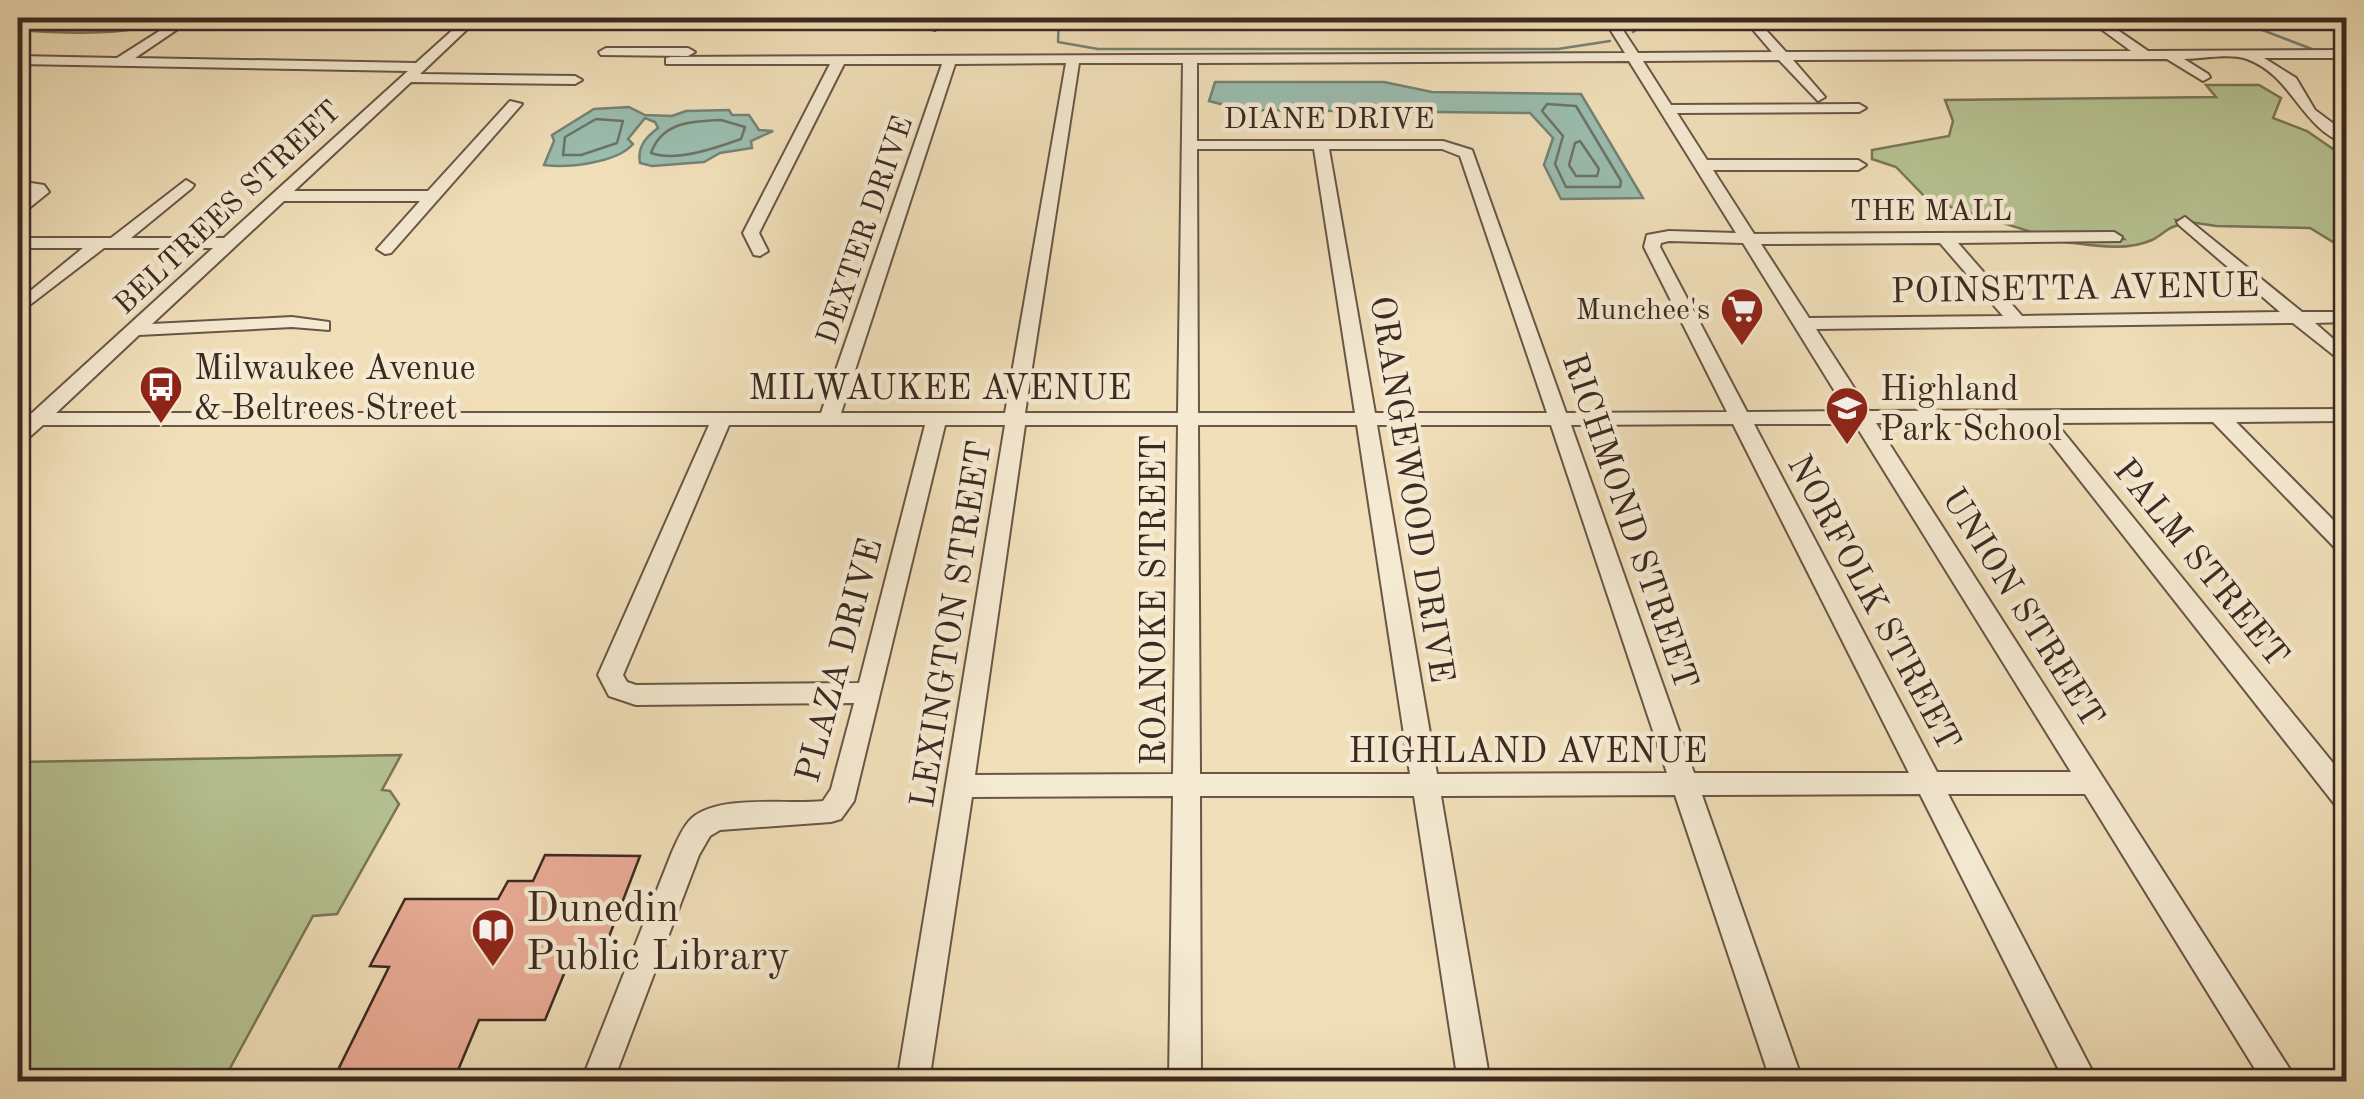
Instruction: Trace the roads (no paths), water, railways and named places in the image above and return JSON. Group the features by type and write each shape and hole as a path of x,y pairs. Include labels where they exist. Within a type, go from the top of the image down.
{"street":[{"path":"121,61 188,18"},
{"name":"BELTREES STREET","path":"18,436 27,419 133,330 472,18"},
{"path":"614,18 616,23 627,24 859,25"},
{"name":"UNION STREET","path":"1609,18 2282,1082"},
{"path":"1749,18 1818,97"},
{"path":"2092,18 2145,55"},
{"path":"2329,18 2346,28"},
{"path":"606,52 866,53 874,60"},
{"path":"2249,54 2291,81 2309,114 2346,140"},
{"path":"671,61 2341,54"},
{"path":"2170,55 2203,77"},
{"name":"DEXTER DRIVE","path":"829,419 950,59"},
{"name":"LEXINGTON STREET","path":"913,1082 1073,59"},
{"name":"ROANOKE STREET","path":"1184,1082 1190,59"},
{"path":"18,60 574,80"},
{"path":"760,251 752,233 838,62"},
{"path":"386,249 515,104"},
{"path":"1666,109 1859,108"},
{"name":"ORANGEWOOD DRIVE","path":"1321,145 1474,1082"},
{"name":"DIANE DRIVE","path":"1189,146 1443,145 1467,153"},
{"name":"RICHMOND STREET","path":"1467,153 1787,1082"},
{"path":"1702,165 1858,165"},
{"path":"18,309 186,185"},
{"path":"18,186 38,188 41,192 18,212"},
{"path":"279,196 433,196"},
{"path":"2185,222 2346,359"},
{"name":"NORFOLK STREET","path":"1748,238 1669,236 1653,239 1652,247 2082,1082"},
{"name":"THE MALL","path":"1748,238 2114,236"},
{"path":"1945,238 2018,322"},
{"path":"18,243 228,243"},
{"name":"POINSETTA AVENUE","path":"1804,324 2346,317"},
{"path":"133,330 292,322 323,326"},
{"name":"MILWAUKEE AVENUE","path":"27,419 1559,420 2346,415"},
{"path":"2220,416 2346,546"},
{"name":"PALM STREET","path":"2041,417 2346,798"},
{"path":"722,419 610,675 618,689 636,695 869,693"},
{"name":"PLAZA DRIVE","path":"597,1082 686,852 702,826 719,817 811,816 832,811 844,793 936,420"},
{"name":"HIGHLAND AVENUE","path":"962,786 2094,783"}],"water":[{"path":"1215,82 1384,82 1432,92 1581,94 1643,198 1561,199 1544,165 1553,138 1530,113 1244,110 1209,101"},
{"path":"629,107 645,115 672,116 686,111 729,110 732,115 749,115 759,130 773,131 751,141 752,148 720,153 704,162 652,166 640,163 643,143 658,128 645,118 628,139 633,144 616,156 578,165 544,165 554,141 552,135 594,109"}],"waterway":[{"path":"1059,18 1058,42 1098,49 1558,49 1610,41"},
{"path":"1633,32 1654,18"},
{"path":"2257,28 2346,62"}],"place":[{"name":"Munchee's","path":"1742,347"},
{"name":"Milwaukee Avenue & Beltrees Street","path":"161,425"},
{"name":"Highland Park School","path":"1847,446"},
{"name":"Dunedin Public Library","path":"493,968"}]}
